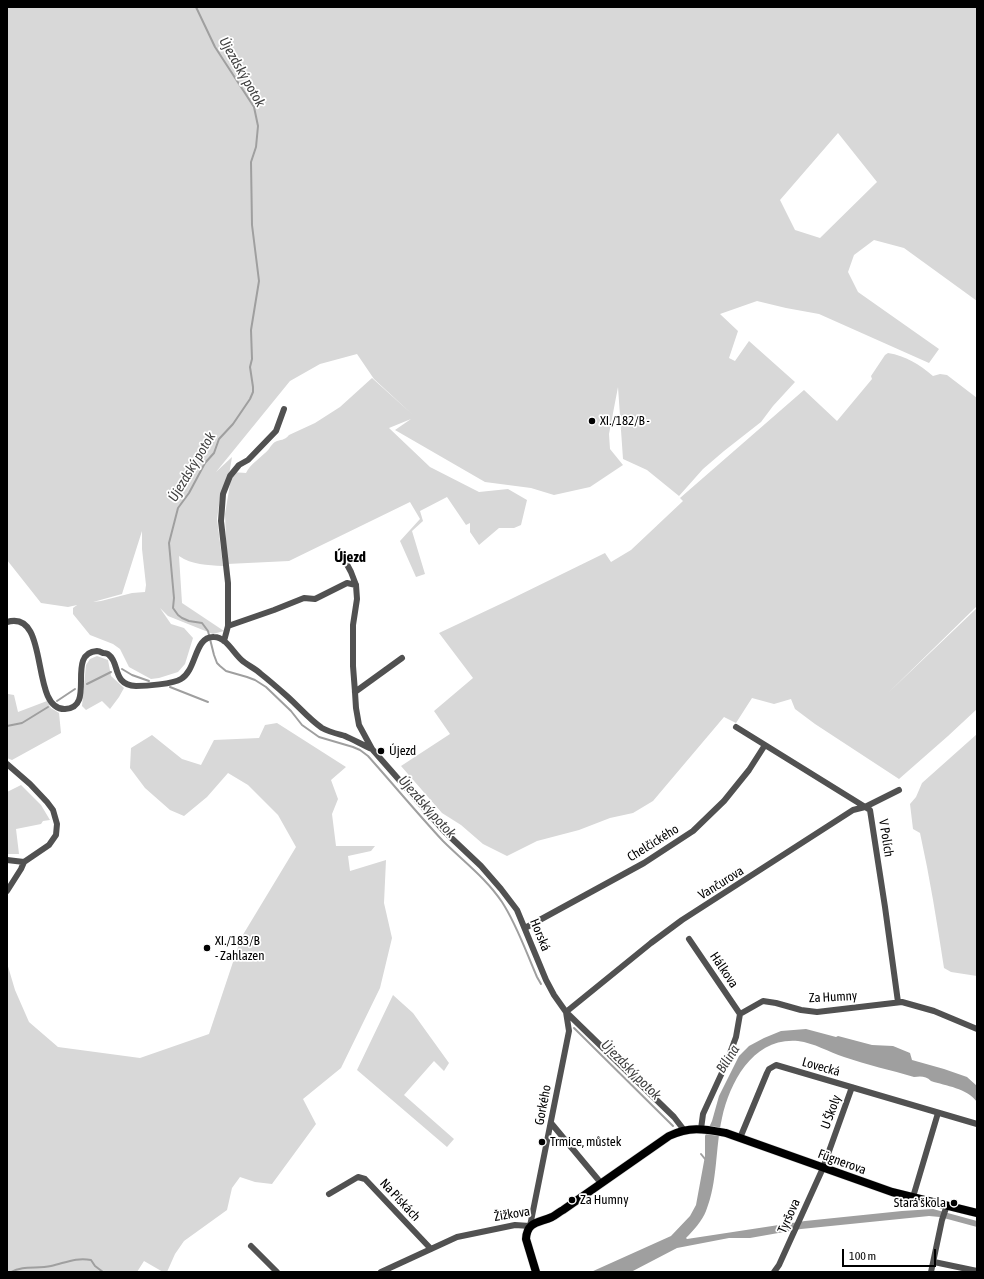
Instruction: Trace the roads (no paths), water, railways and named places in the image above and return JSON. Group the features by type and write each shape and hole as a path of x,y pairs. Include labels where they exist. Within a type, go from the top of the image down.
{"main road":[{"name":"Žižkova","path":"530,1226 552,1216 669,1136 684,1130 703,1129"},
{"name":"Fügnerova","path":"703,1129 726,1133 892,1192 946,1208 977,1213"},
{"path":"530,1226 526,1234 526,1239 535,1268"}],"street":[{"path":"224,641 228,626 228,583 221,521 223,494 230,476 276,431 284,409"},
{"path":"342,556 356,585 357,599 353,625 353,666 356,708 359,725 372,749"},
{"path":"228,626 304,598 315,599 347,583 356,585"},
{"path":"7,622 14,620 22,622 31,632 46,690 50,700 60,709 67,709 74,706 79,700 81,690 81,667 84,659 90,653 98,651 109,655 114,662 118,675 130,686 148,686 181,680 189,672 199,646 206,638 214,636 224,641 242,660 260,673 323,728 372,749"},
{"path":"355,692 402,658"},
{"name":"V Polích","path":"736,727 870,810 898,1002"},
{"name":"Chelčického","path":"525,928 644,863 693,831 724,801 749,770 765,745"},
{"name":"Horská","path":"372,749 444,831 481,866 517,910 546,980 566,1012 674,1117 684,1130"},
{"path":"7,764 30,784 47,802 53,810 57,824 56,835 50,845 24,862 21,870 7,891"},
{"name":"Vančurova","path":"566,1012 651,943 682,920 853,810 899,790"},
{"path":"7,860 24,862"},
{"name":"Hálkova","path":"689,939 740,1014"},
{"name":"Za Humny","path":"740,1014 763,1001 816,1012 902,1002 934,1011 977,1029"},
{"name":"Gorkého","path":"530,1226 569,1031 566,1012"},
{"path":"703,1129 703,1114 726,1064 736,1036 740,1014"},
{"name":"Lovecká","path":"740,1138 767,1074 772,1067 776,1065 977,1124"},
{"name":"U Školy","path":"823,1168 852,1087"},
{"path":"913,1197 938,1113"},
{"path":"551,1123 601,1183"},
{"name":"Tyršova","path":"774,1272 779,1265 823,1168"},
{"name":"Na Pískách","path":"329,1194 358,1177 365,1178 430,1249"},
{"path":"931,1272 946,1208"},
{"name":"Žižkova","path":"381,1272 456,1237 515,1225 530,1226"},
{"path":"251,1246 277,1272"},
{"path":"934,1262 977,1271"}],"waterway":[{"name":"Újezdský potok","path":"196,7 215,47 254,107 258,126 256,147 251,162 252,225 259,281 251,330 252,359 250,367 253,392 233,424 219,439 214,453 205,463 189,493 178,508 169,543 174,598 173,608 182,618 189,621 202,623 208,631 217,663 226,671 255,680 266,687 291,711 302,725 319,737 353,747 368,756 443,841 482,877 496,893 512,920 541,984"},
{"path":"122,669 132,675 149,681"},
{"path":"87,684 111,672"},
{"path":"170,687 208,702"},
{"path":"57,701 75,689"},
{"path":"7,726 22,723 48,707"},
{"name":"Újezdský potok","path":"574,1028 673,1126"},
{"name":"Újezdský potok","path":"701,1154 705,1159"},
{"path":"11,1272 25,1268 46,1267 80,1259 91,1260 95,1266 103,1272"}],"place":[{"name":"XI./182/B -","path":"592,421"},
{"name":"Újezd","path":"381,751"},
{"name":"XI./183/B - Zahlazen","path":"207,948"},
{"name":"Trmice, můstek","path":"542,1142"},
{"name":"Za Humny","path":"572,1200"},
{"name":"Stará škola","path":"954,1203"}],"district":[{"name":"Újezd","path":"350,557"}],"water label":[{"name":"Bílina","path":"728,1059"}]}
